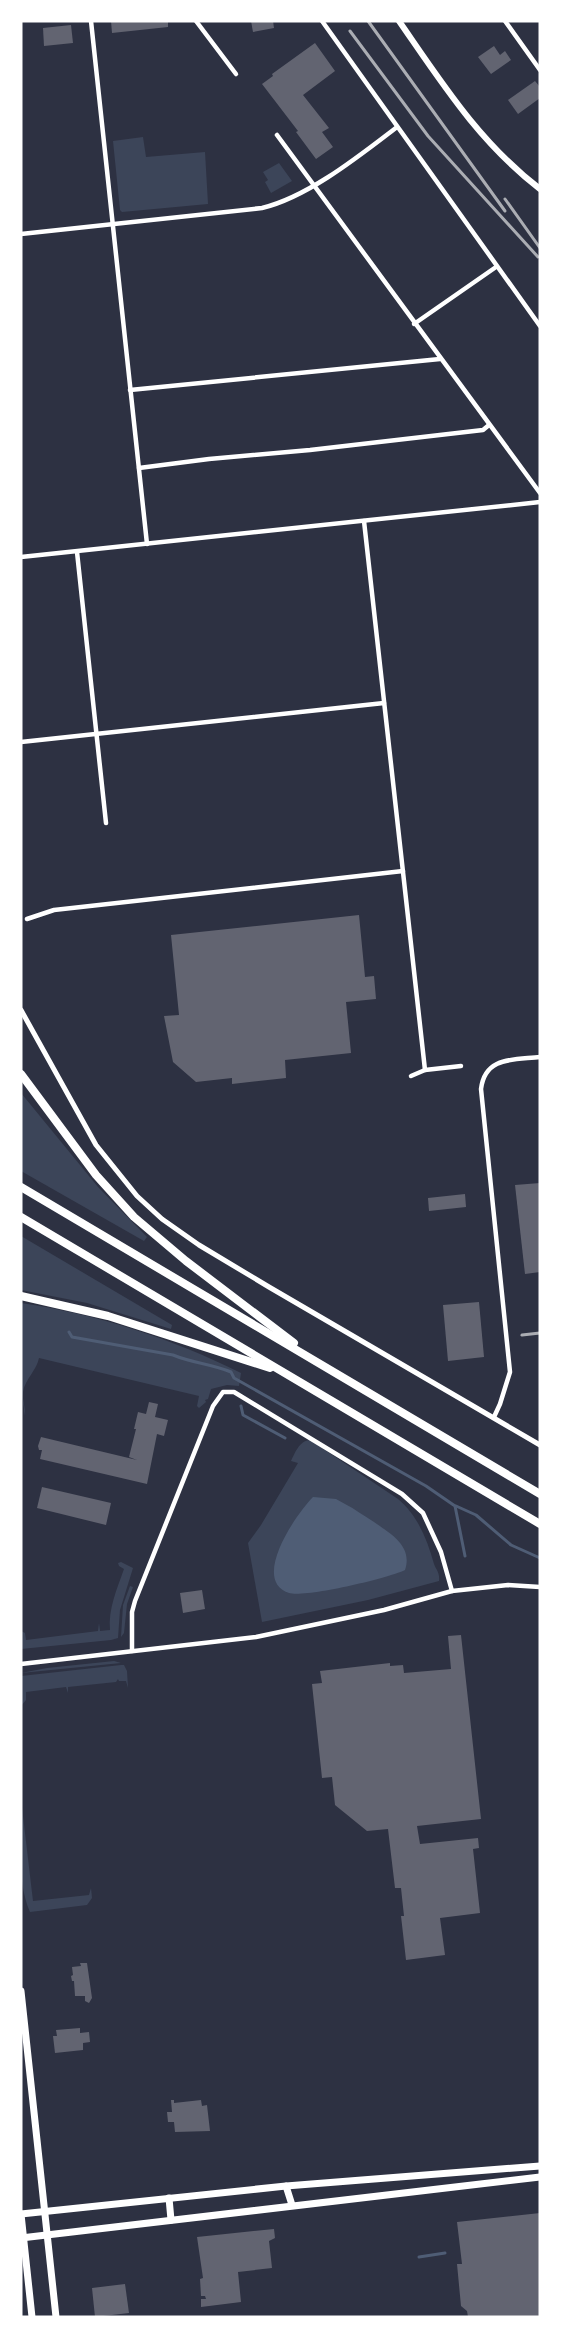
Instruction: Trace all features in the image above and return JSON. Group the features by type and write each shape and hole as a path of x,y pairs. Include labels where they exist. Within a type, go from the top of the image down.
{"highway":[{"path":"21,1074 96,1175 134,1217 186,1261 324,1366"},
{"path":"21,1187 540,1494"},
{"path":"21,1217 540,1524"},
{"path":"21,1296 108,1316 199,1347 281,1371"}],"main road":[{"path":"399,21 473,126 508,162 540,189"},
{"path":"21,1991 56,2317"},
{"path":"32,2317 21,2214 286,2186 540,2166"},
{"path":"414,2176 415,2191"},
{"path":"22,2238 540,2177"},
{"path":"286,2186 292,2205"},
{"path":"169,2198 171,2220"}],"street":[{"path":"91,21 147,544"},
{"path":"196,21 236,74"},
{"path":"322,21 540,326"},
{"path":"505,21 540,70"},
{"path":"21,234 262,208 279,204 315,185 397,127"},
{"path":"277,135 540,494"},
{"path":"414,324 496,267"},
{"path":"130,390 440,359"},
{"path":"139,468 483,430 489,425"},
{"path":"21,557 540,502"},
{"path":"364,521 425,1070"},
{"path":"77,552 106,824"},
{"path":"21,742 384,703"},
{"path":"27,919 54,910 403,870"},
{"path":"21,1010 96,1145 137,1196 162,1219 269,1287 540,1445"},
{"path":"494,1417 510,1372 481,1089 482,1078 487,1070 496,1063 540,1057"},
{"path":"411,1076 425,1070 461,1066"},
{"path":"132,1651 132,1612 135,1600 213,1406 223,1392 234,1392 402,1494 423,1513 441,1552 452,1591"},
{"path":"21,1664 265,1635 384,1610 452,1591 508,1585 540,1587"}],"shaded area":[{"path":"143,137 146,157 205,152 208,204 122,212 120,210 113,141"},
{"path":"279,163 292,181 271,193 265,182 268,180 263,172"},
{"path":"21,1093 98,1187 147,1237 144,1241 21,1171"},
{"path":"21,1236 172,1325 171,1329 87,1303 21,1290"},
{"path":"21,1303 106,1321 189,1349 241,1373 239,1386 227,1385 211,1389 208,1399 199,1408 197,1406 199,1396 39,1358 23,1392 25,1416 21,1388"},
{"path":"310,1440 405,1506 425,1537 439,1581 368,1600 262,1622 248,1543 298,1463 291,1461 296,1451 300,1445"},
{"path":"313,1497 336,1499 393,1536 399,1541 406,1554 405,1570 365,1582 312,1593 289,1593 278,1586 274,1575 275,1561 280,1546 297,1517"},
{"path":"121,1562 133,1568 120,1610 118,1638 21,1649 21,1631 25,1633 26,1640 98,1631 99,1623 100,1631 110,1630 112,1607 124,1569 119,1566 118,1563"},
{"path":"130,1586 133,1587 127,1604 124,1633 121,1637 123,1605"},
{"path":"114,1661 121,1663 21,1673 47,1668"},
{"path":"124,1665 127,1671 128,1688 126,1681 118,1679 116,1682 68,1687 68,1693 66,1687 26,1692 26,1700 21,1706 21,1676"},
{"path":"21,1799 33,1901 89,1895 91,1888 92,1898 87,1905 30,1912 21,1871"}],"building":[{"path":"111,21 168,21 168,27 112,33"},
{"path":"251,21 273,21 274,28 253,32"},
{"path":"71,25 73,43 44,46 43,28"},
{"path":"315,43 335,71 303,95 329,128 322,132 333,147 316,159 262,84"},
{"path":"494,46 500,55 505,51 511,60 491,74 478,57"},
{"path":"535,81 540,87 540,98 518,114 508,100"},
{"path":"359,915 365,977 374,976 376,999 346,1002 351,1053 285,1060 286,1078 232,1084 232,1078 196,1082 173,1062 164,1016 179,1015 171,935"},
{"path":"540,1183 540,1272 525,1274 515,1185"},
{"path":"465,1194 466,1207 429,1211 428,1198"},
{"path":"479,1302 484,1357 448,1361 443,1305"},
{"path":"149,1402 158,1404 155,1417 168,1420 164,1436 157,1434 147,1484 40,1459 42,1450 39,1450 38,1446 41,1437 137,1460 129,1457 136,1429 134,1429 138,1412 146,1414"},
{"path":"42,1487 111,1503 106,1525 37,1508"},
{"path":"202,1590 205,1609 183,1613 180,1593"},
{"path":"461,1635 481,1819 417,1826 420,1844 478,1838 479,1848 473,1849 480,1913 440,1918 445,1955 406,1960 401,1916 404,1916 401,1888 395,1888 388,1829 367,1831 335,1805 332,1777 322,1778 312,1684 322,1683 320,1671 390,1663 390,1666 403,1665 404,1673 451,1669 448,1636"},
{"path":"80,1963 87,1963 92,1998 89,2003 85,2001 85,1996 75,1996 74,1981 71,1976 73,1975 72,1967 81,1966"},
{"path":"80,2028 80,2033 89,2032 90,2042 83,2043 83,2050 55,2053 53,2036 57,2036 56,2030"},
{"path":"171,2100 174,2100 174,2103 201,2100 202,2106 207,2105 210,2131 175,2132 174,2122 168,2122 167,2112 172,2112"},
{"path":"540,2213 540,2317 468,2317 467,2311 461,2306 457,2264 462,2264 457,2222"},
{"path":"274,2229 275,2238 269,2241 272,2268 238,2272 241,2302 201,2307 201,2299 206,2299 205,2296 201,2296 200,2279 203,2278 197,2237"},
{"path":"125,2284 129,2313 95,2317 92,2288"}],"waterway":[{"path":"69,1332 72,1337 173,1355 231,1372 234,1378 426,1486 455,1506 465,1556"},
{"path":"241,1406 243,1415 285,1438"},
{"path":"456,1506 476,1515 511,1545 540,1558"},
{"path":"419,2257 445,2253"}],"railway":[{"path":"368,21 505,211"},
{"path":"350,31 428,136 538,257"},
{"path":"505,199 540,248"},
{"path":"522,1335 540,1333"}]}
